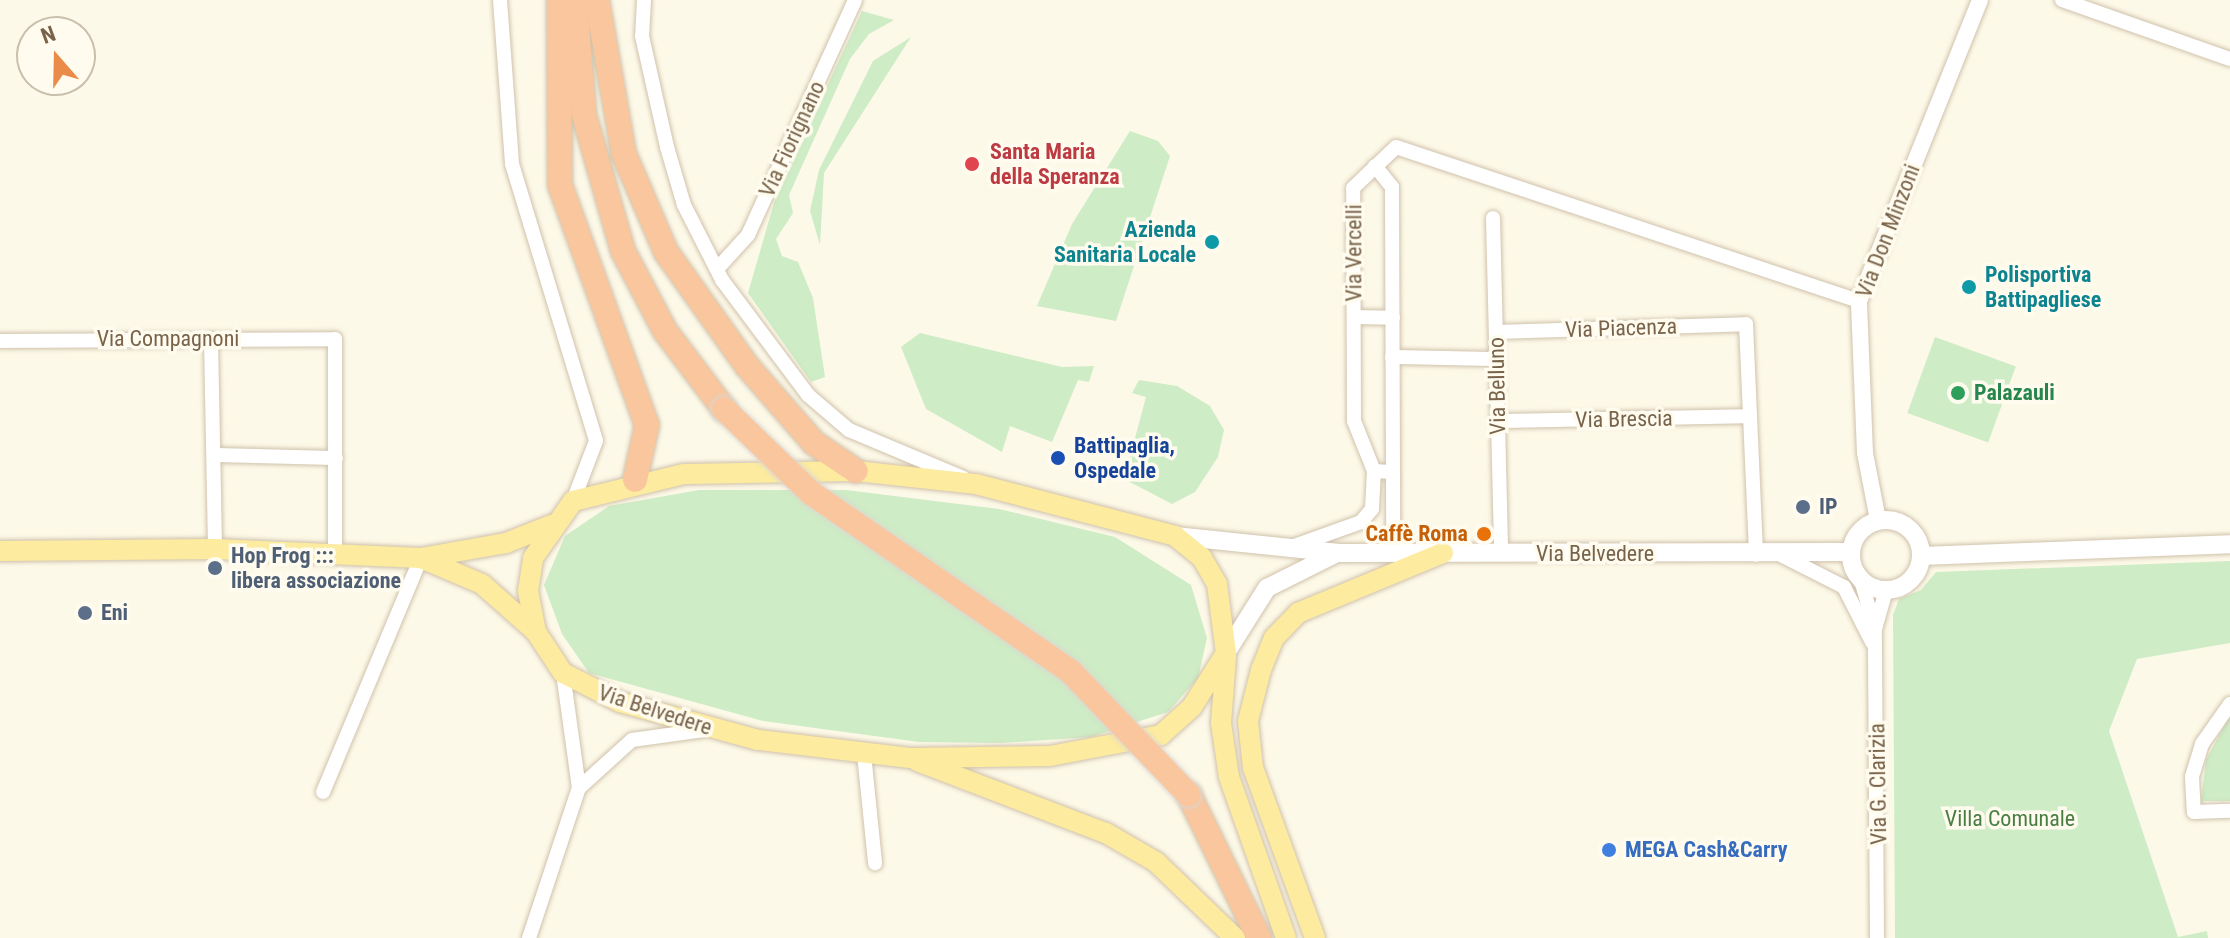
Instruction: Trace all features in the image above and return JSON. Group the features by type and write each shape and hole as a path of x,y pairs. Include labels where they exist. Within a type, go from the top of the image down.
{"highway":[{"path":"559,0 560,185 647,425 635,480"},
{"path":"575,0 584,115 623,251 665,331 724,409 811,493 1071,672 1189,795 1259,938"},
{"path":"597,0 624,154 666,252 747,366 814,443 856,471"}],"main road":[{"name":"Via Belvedere","path":"1339,553 1267,588 1192,707 1161,735 1050,756 910,758 864,754 711,729 620,702 563,673 536,632 530,574 551,525 573,501 635,480 856,471 976,484 1175,536 1339,553 1756,555 1851,552"},
{"path":"1878,520 1908,528 1921,556 1911,579 1886,590 1861,580 1851,552 1859,532 1878,520"},
{"path":"0,551 215,549 421,558 506,543 551,525"},
{"name":"Via Belvedere","path":"1175,536 1202,558 1217,584 1226,653"},
{"path":"1921,556 2230,544"},
{"path":"1315,938 1253,768 1248,721 1261,670 1274,638 1298,613 1443,553"},
{"path":"421,558 482,584 536,632"},
{"path":"1226,653 1221,723 1229,777 1286,938"},
{"path":"910,758 1106,833 1156,862 1235,938"}],"street":[{"path":"500,0 512,164 596,441 573,501"},
{"path":"644,0 642,36 667,147 684,205 720,275 808,395 849,430 976,484"},
{"name":"Via Fiorignano","path":"720,275 748,235 855,0"},
{"name":"Via Don Minzoni","path":"1878,520 1865,453 1859,301 1980,0"},
{"path":"2062,0 2230,59"},
{"path":"1375,166 1407,146 1859,301"},
{"name":"Via Vercelli","path":"1374,471 1354,421 1353,188 1375,166 1392,187 1393,552"},
{"name":"Via Belluno","path":"1493,218 1501,554"},
{"name":"Via Vercelli","path":"1354,317 1393,318"},
{"name":"Via Piacenza","path":"1496,332 1746,324 1750,416"},
{"path":"211,339 215,549"},
{"name":"Via Compagnoni","path":"0,341 335,339 336,458"},
{"path":"1392,357 1497,359"},
{"path":"1750,416 1756,555"},
{"name":"Via Brescia","path":"1498,421 1750,416"},
{"path":"214,455 336,458 335,554"},
{"path":"1289,548 1361,522 1372,509 1374,471 1392,472"},
{"path":"1779,554 1844,587 1875,648"},
{"path":"323,792 421,558"},
{"name":"Via G. Clarizia","path":"1861,580 1875,629"},
{"name":"Via G. Clarizia","path":"1877,938 1875,629 1886,590"},
{"path":"529,938 579,788 563,673"},
{"path":"2230,704 2202,744 2192,777 2194,812 2230,811"},
{"path":"579,788 632,740 711,729"},
{"path":"864,754 875,863"}],"green space":[{"path":"862,11 894,20 869,34 850,59 789,195 793,213 776,239 782,256 798,262 813,298 825,377 811,382 748,293 776,196"},
{"path":"911,37 824,173 820,245 810,211 819,170 873,61"},
{"path":"1130,131 1158,141 1170,156 1116,321 1037,306 1072,224"},
{"path":"920,333 1062,367 1094,366 1089,382 1078,380 1052,442 1010,426 1002,452 926,409 901,347"},
{"name":"Palazauli","path":"1935,337 2016,366 1988,443 1907,413"},
{"path":"1139,380 1177,386 1210,406 1224,430 1218,457 1195,492 1172,504 1124,479 1146,397 1132,393"},
{"path":"699,490 846,490 999,509 1115,537 1191,585 1207,638 1198,678 1168,712 1091,737 1000,743 919,742 763,721 589,673 562,634 544,585 565,536 609,506"},
{"name":"Villa Comunale","path":"2230,561 2230,643 2137,659 2109,731 2178,937 2207,931 2208,938 1895,938 1893,615 1899,599 1921,590 1936,572"},
{"path":"2230,715 2230,801 2201,801 2206,760"}],"place":[{"name":"Santa Maria della Speranza","path":"972,164"},
{"name":"Azienda Sanitaria Locale","path":"1212,242"},
{"name":"Polisportiva Battipagliese","path":"1969,287"},
{"name":"Palazauli","path":"1958,393"},
{"name":"Battipaglia, Ospedale","path":"1058,458"},
{"name":"IP","path":"1803,507"},
{"name":"Caffè Roma","path":"1484,534"},
{"name":"Hop Frog ::: libera associazione","path":"215,568"},
{"name":"Eni","path":"85,613"},
{"name":"MEGA Cash&Carry","path":"1609,850"}]}
